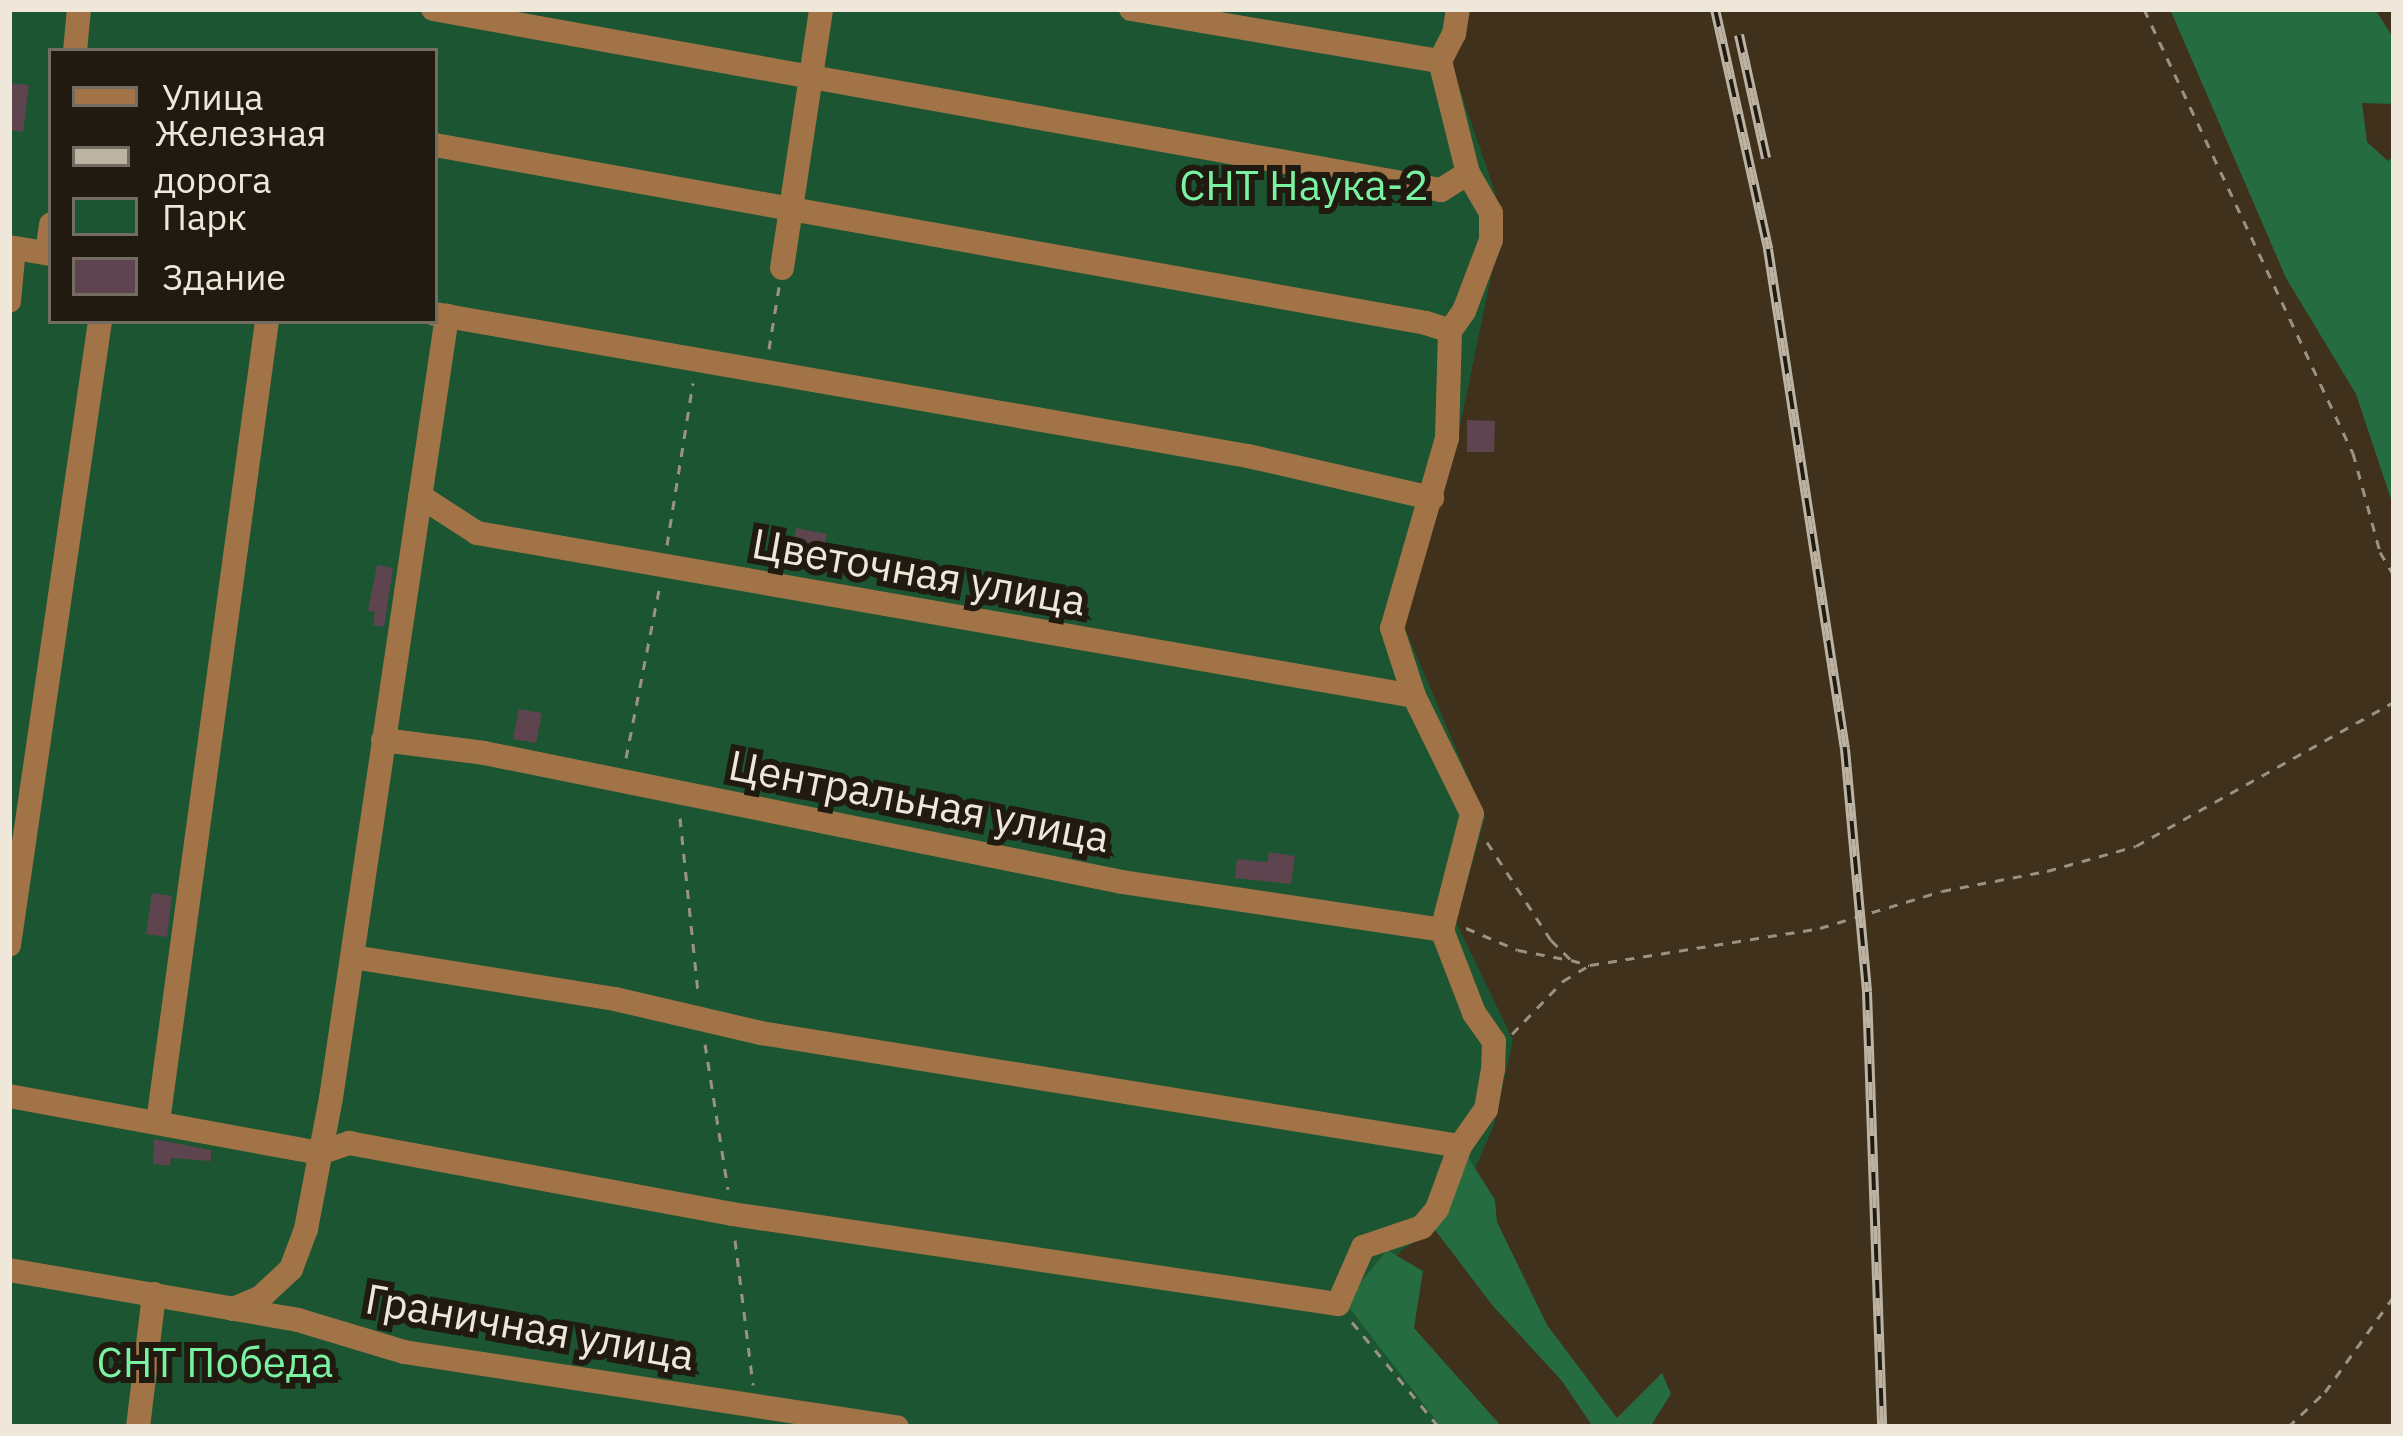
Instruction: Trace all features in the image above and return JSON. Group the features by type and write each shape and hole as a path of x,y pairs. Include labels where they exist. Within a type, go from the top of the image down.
{"street":[{"path":"74,48 79,9"},
{"path":"433,9 1441,190 1468,173"},
{"path":"782,268 821,9"},
{"path":"1131,9 1440,61"},
{"path":"9,1096 320,1153 350,1144 732,1214 1338,1304 1363,1246 1422,1227 1438,1209 1460,1146 1486,1109 1494,1042 1474,1013 1442,930 1472,814 1414,696 1392,628 1447,439 1450,331 1464,311 1491,240 1491,213 1468,173 1440,61 1454,34 1458,9"},
{"path":"438,146 1426,322 1450,331"},
{"path":"9,301 12,248 48,253"},
{"path":"233,1309 261,1297 291,1269 306,1229 352,957 420,496 441,315 1248,456 1432,499"},
{"path":"9,945 100,324"},
{"path":"158,1122 267,324"},
{"name":"Цветочная улица","path":"420,496 477,533 1414,696"},
{"name":"Центральная улица","path":"383,740 621,781 1122,882 1442,930"},
{"path":"352,957 615,999 760,1033 1460,1146"},
{"name":"Граничная улица","path":"9,1270 298,1320 404,1352 897,1427"},
{"path":"138,1427 154,1294"}],"path":[{"path":"2144,9 2353,452 2380,552 2394,575"},
{"path":"766,370 782,268"},
{"path":"621,781 664,566 698,358"},
{"path":"1494,1042 1519,1030 1563,981 1589,965 1820,928 1942,891 2047,872 2136,846 2394,702"},
{"path":"1472,814 1531,910 1571,960"},
{"path":"1442,930 1453,925 1518,950 1589,965"},
{"path":"732,1214 756,1405"},
{"path":"2288,1427 2325,1392 2394,1296"},
{"path":"1338,1304 1439,1427"}],"green space":[{"path":"9,9 1465,9 1450,60 1495,192 1498,243 1454,455 1404,626 1485,817 1456,922 1513,1040 1494,1125 1454,1218 1402,1250 1360,1299 1453,1427 9,1427"},
{"path":"2170,9 2375,9 2394,39 2394,104 2362,103 2367,142 2388,161 2394,156 2394,508 2356,394 2286,278"},
{"path":"1468,1157 1495,1200 1497,1222 1547,1325 1617,1418 1662,1373 1671,1394 1650,1427 1593,1427 1562,1381 1493,1306 1429,1222"},
{"path":"1387,1250 1423,1271 1414,1328 1502,1427 1441,1427 1345,1302"}],"building":[{"path":"9,83 29,85 23,132 9,130"},
{"path":"1467,420 1495,421 1494,452 1467,452"},
{"path":"796,528 827,534 823,557 792,551"},
{"path":"377,565 393,568 384,627 373,625 375,612 368,611"},
{"path":"519,709 542,713 536,743 513,739"},
{"path":"1269,852 1295,856 1291,884 1235,878 1237,859 1267,862"},
{"path":"152,893 172,896 167,937 146,934"},
{"path":"154,1139 211,1150 211,1161 171,1158 170,1166 153,1164"}],"railway":[{"path":"1715,9 1768,249 1845,749 1867,992 1882,1427"},
{"path":"1739,35 1766,158"}],"park label":[{"name":"СНТ Наука-2","path":"1304,185"},
{"name":"СНТ Победа","path":"215,1362"}]}
